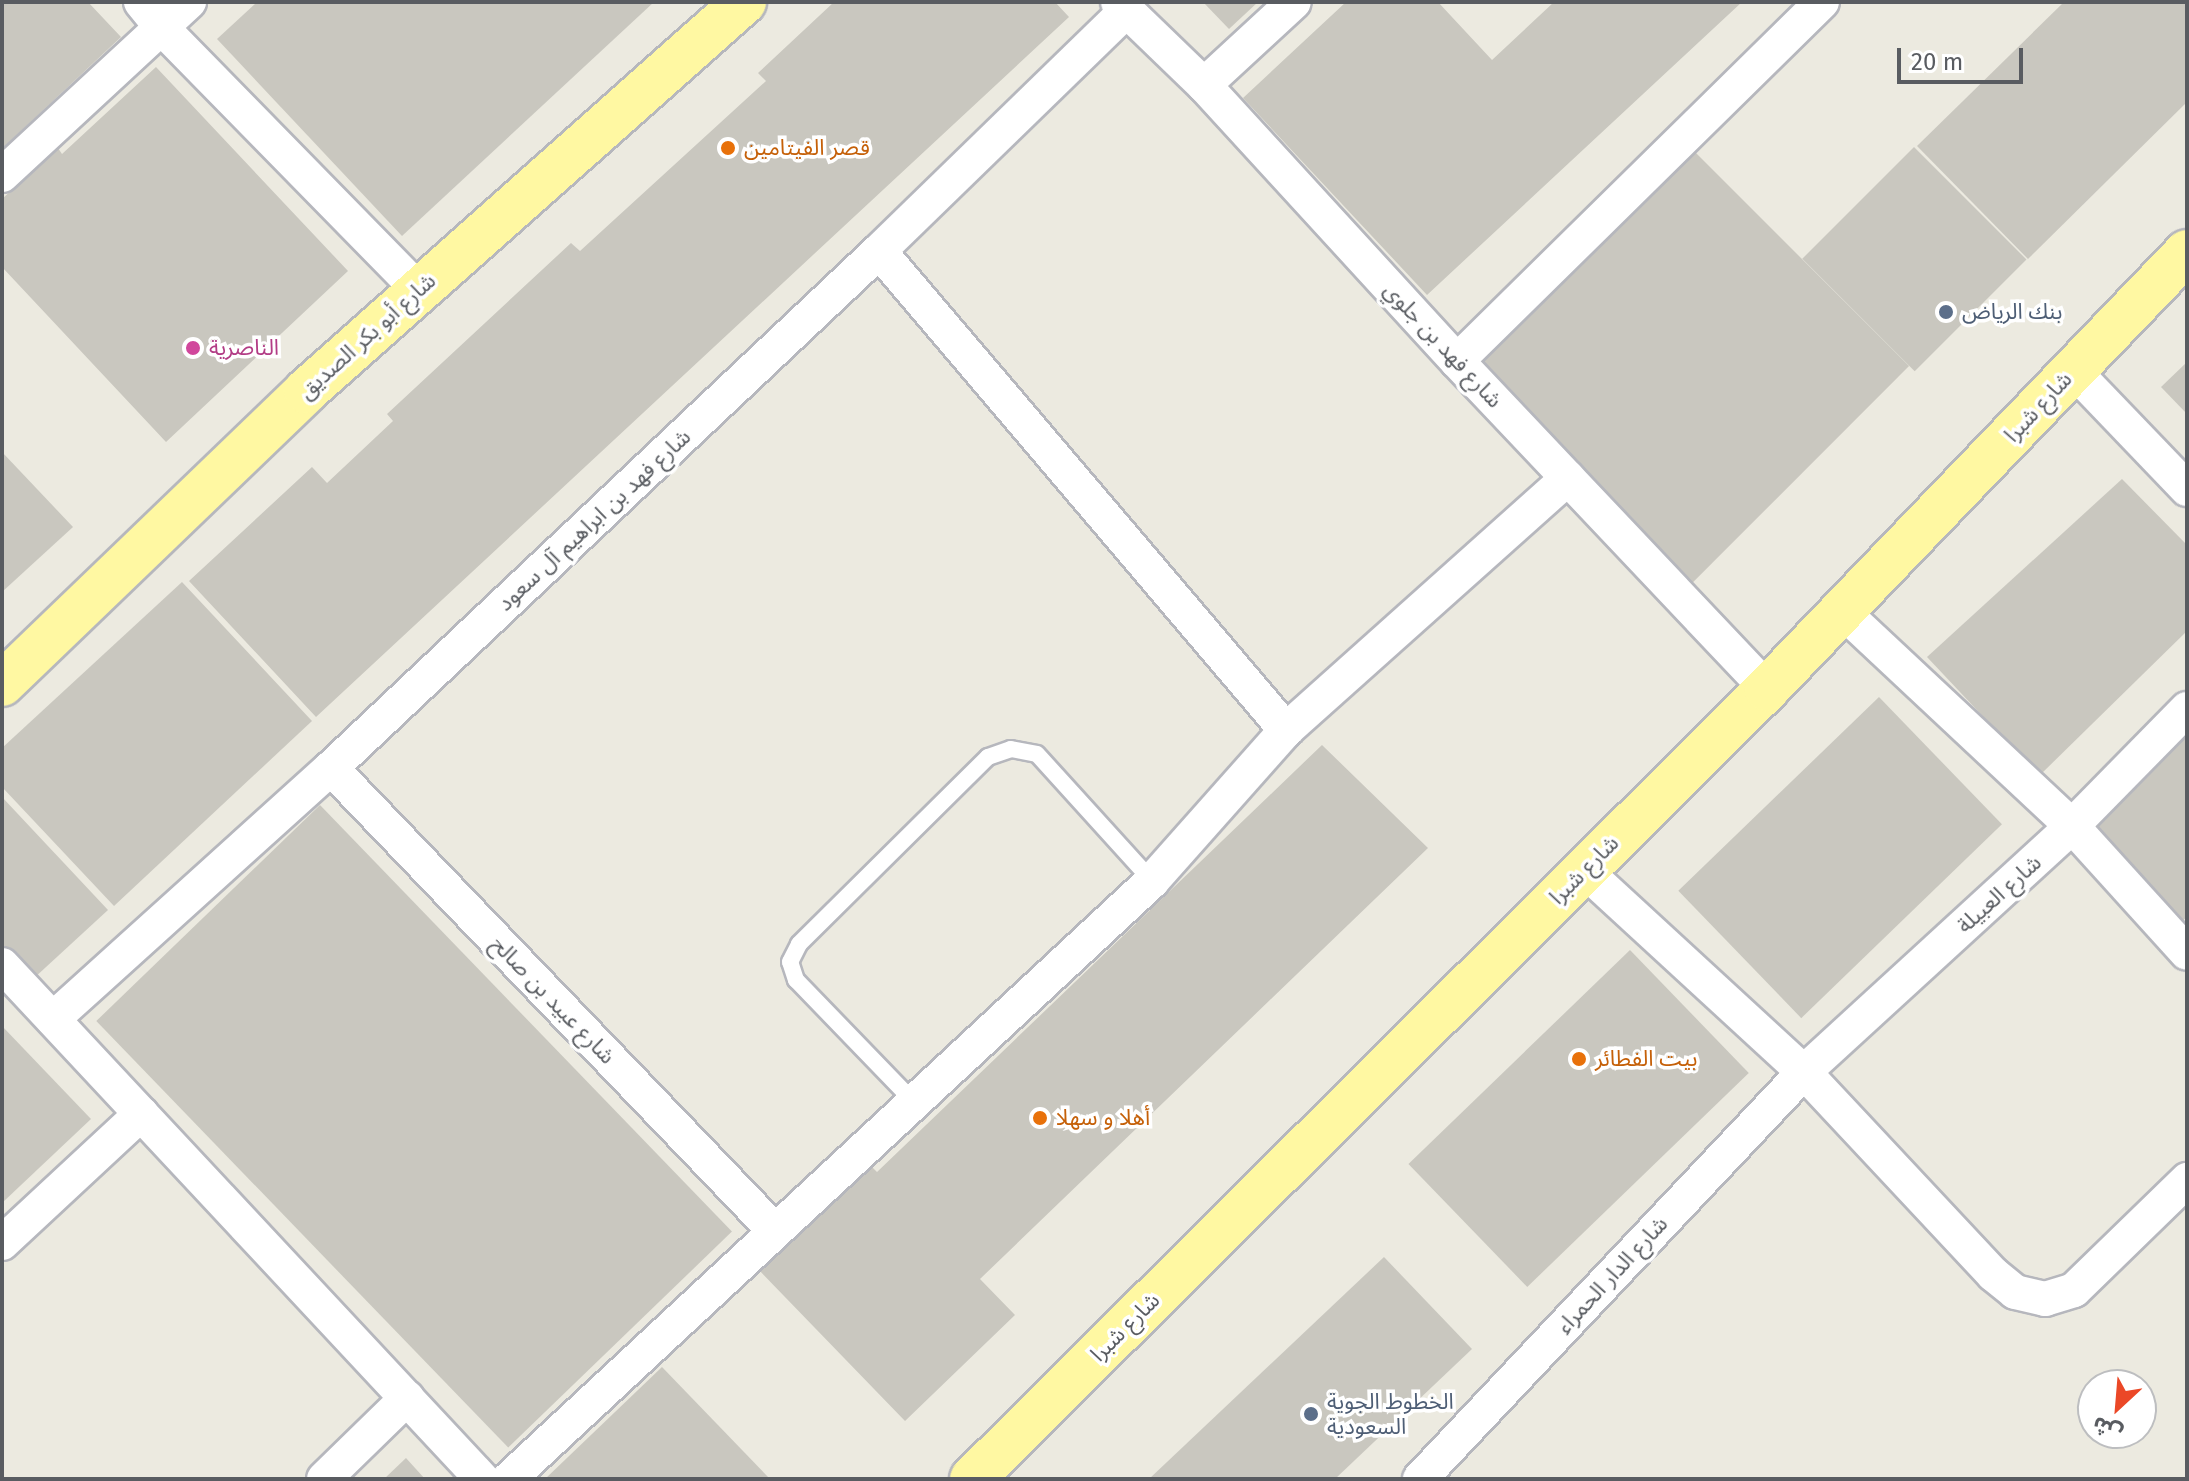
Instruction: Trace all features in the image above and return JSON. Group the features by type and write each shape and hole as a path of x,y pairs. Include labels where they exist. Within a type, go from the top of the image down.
{"main road":[{"name":"شارع أبو بكر الصديق","path":"2,684 306,391 744,2"},
{"name":"شارع شبرا","path":"972,1479 1767,689 2187,252"}],"street":[{"path":"2,175 151,15 189,2"},
{"path":"1204,85 1294,2"},
{"path":"1457,361 1822,2"},
{"name":"شارع فهد بن جلوي","path":"1122,7 1204,85 1457,361 1767,689"},
{"name":"شارع فهد بن ابراهيم آل سعود","path":"53,1019 331,768 879,251 1122,7"},
{"path":"151,15 418,289"},
{"path":"879,251 1286,730"},
{"path":"2073,370 2187,489"},
{"path":"509,1479 1152,881 1286,730 1568,478"},
{"path":"1841,610 2072,826 2187,953"},
{"name":"شارع العبيلة","path":"1804,1072 2072,826 2187,709"},
{"name":"شارع عبيد بن صالح","path":"331,768 775,1231"},
{"path":"1584,870 1804,1072 1993,1274 2015,1292 2045,1299 2074,1290 2187,1180"},
{"path":"2,965 482,1479"},
{"name":"شارع الدار الحمراء","path":"1420,1479 1804,1072"},
{"path":"2,1243 141,1114"},
{"path":"324,1479 407,1398"}],"lane":[{"path":"914,1102 796,980 790,962 799,944 988,757 1011,749 1037,754 1152,881"}],"building":[{"path":"2,2 88,2 121,37 6,145 10,149 2,157"},
{"path":"257,2 654,2 402,236 217,39"},
{"path":"834,2 1055,2 1069,17 316,717 189,581 312,467 327,483 393,421 387,414 571,243 580,251 766,81 758,73"},
{"path":"1203,2 1258,2 1229,29"},
{"path":"1346,2 1438,2 1492,60 1554,2 1742,2 1427,295 1243,98"},
{"path":"2064,2 2187,2 2187,102 2028,259 1917,146"},
{"path":"156,67 348,271 166,442 2,267 2,199 58,148 62,154"},
{"path":"1914,147 2026,259 1915,371 1802,259"},
{"path":"1692,149 1909,366 1692,583 1475,366"},
{"path":"2187,362 2187,414 2161,387"},
{"path":"2,452 73,527 2,592"},
{"path":"2122,479 2187,545 2187,631 2039,776 1927,657"},
{"path":"182,582 312,721 114,906 2,787 2,748"},
{"path":"1879,697 2002,824 1801,1018 1678,891"},
{"path":"2187,724 2187,917 2181,922 2085,822"},
{"path":"1322,745 1428,848 980,1279 1015,1315 905,1421 758,1269 868,1163 877,1172"},
{"path":"2,797 108,910 33,979 2,946"},
{"path":"320,805 732,1232 508,1448 96,1021"},
{"path":"1630,950 1749,1073 1527,1287 1408,1164"},
{"path":"2,1026 91,1119 2,1203"},
{"name":"الخطوط الجوية السعودية","path":"1384,1257 1472,1349 1335,1479 1149,1479"},
{"path":"662,1367 770,1479 545,1479"},
{"path":"406,1458 425,1479 384,1479"}],"place":[{"name":"قصر الفيتامين","path":"728,148"},
{"name":"بنك الرياض","path":"1946,312"},
{"name":"الناصرية","path":"193,348"},
{"name":"بيت الفطائر","path":"1579,1059"},
{"name":"أهلا و سهلا","path":"1040,1118"},
{"name":"الخطوط الجوية السعودية","path":"1311,1414"}]}
